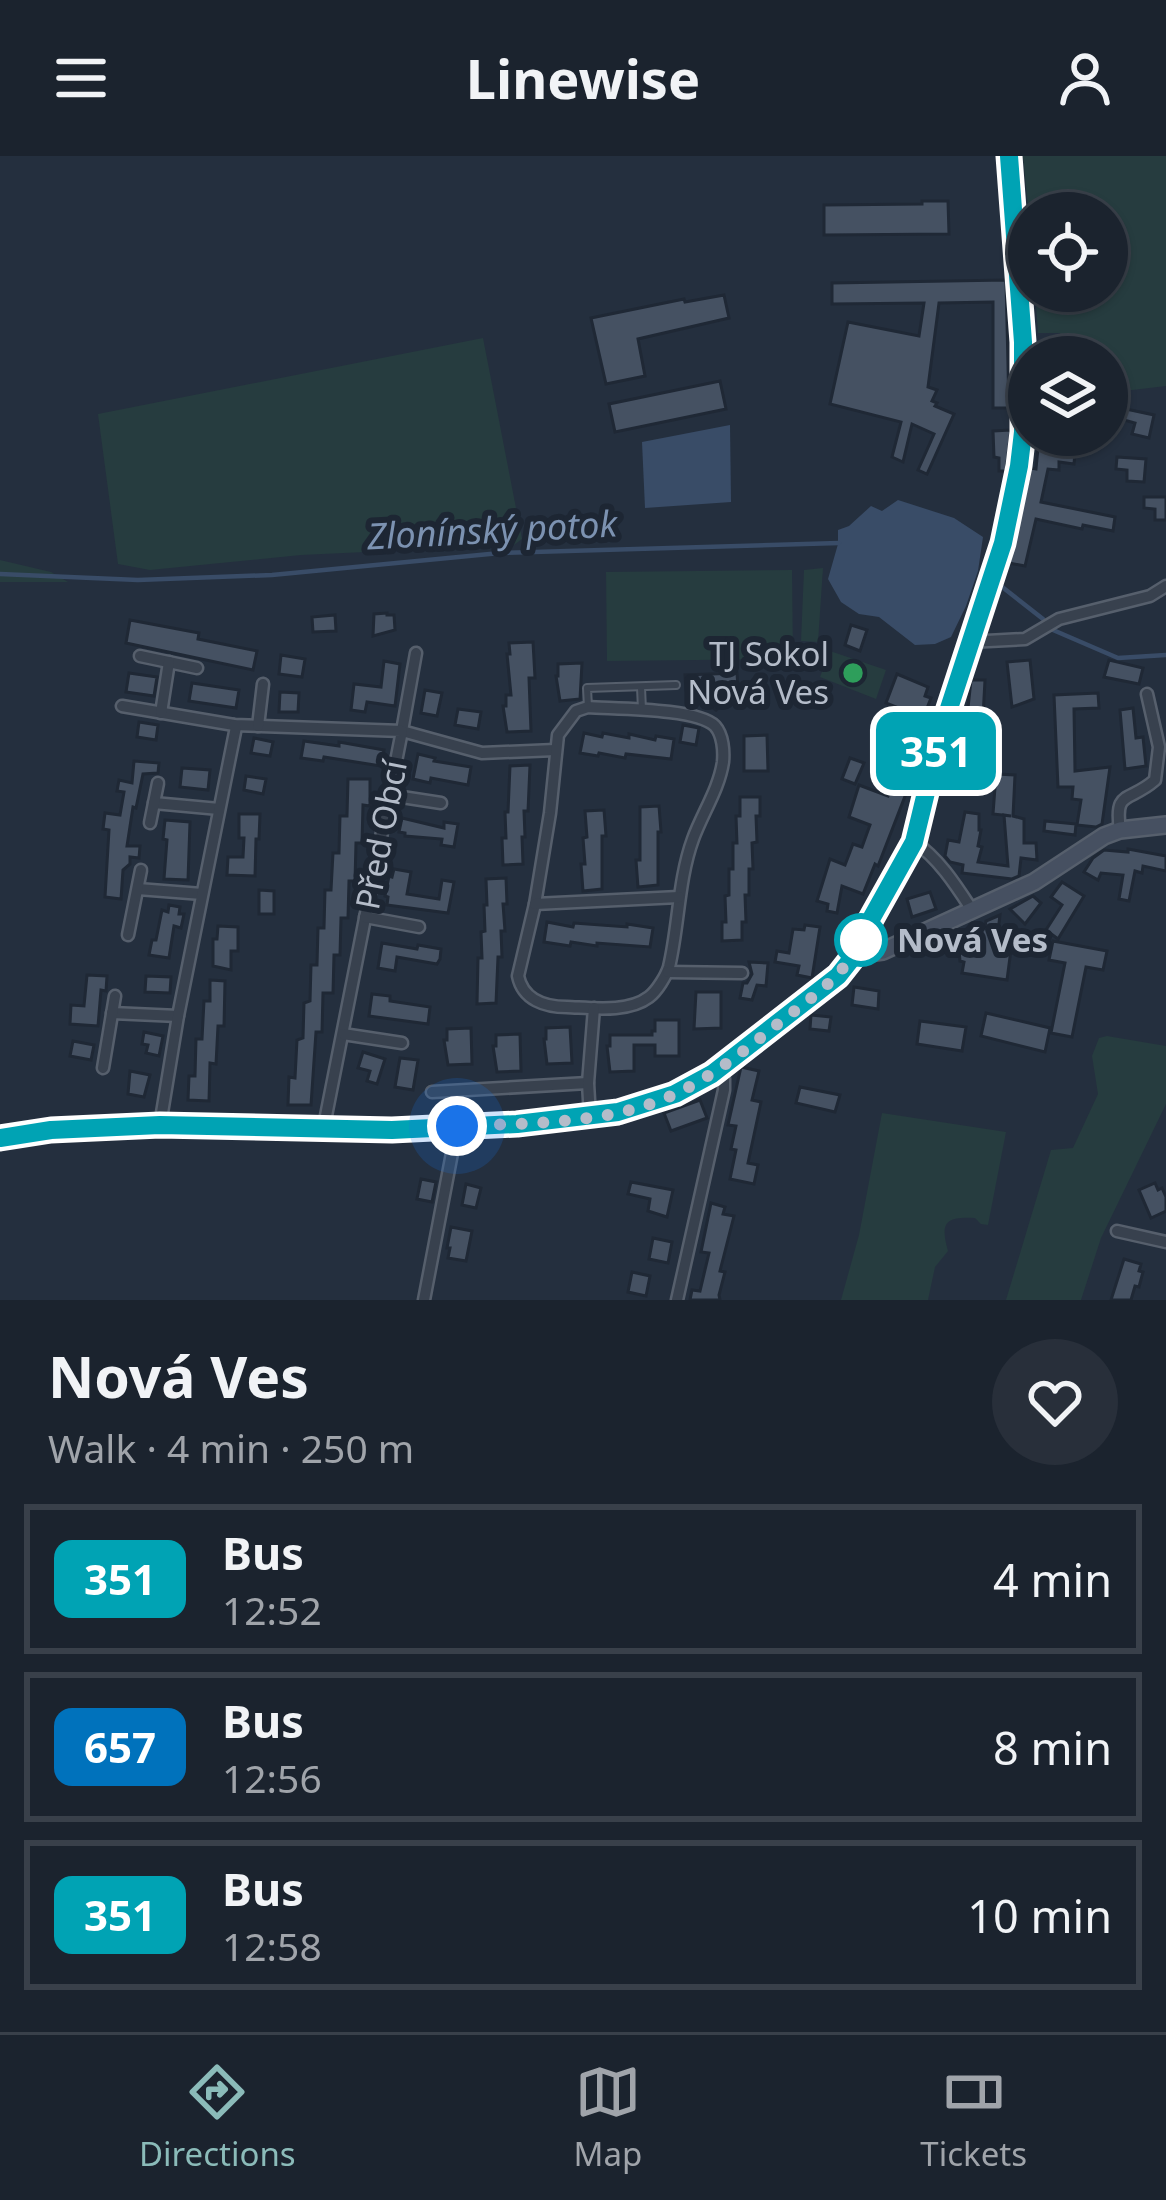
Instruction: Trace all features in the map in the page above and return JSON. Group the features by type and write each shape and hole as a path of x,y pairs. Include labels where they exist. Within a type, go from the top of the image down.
{"street":[{"path":"0,1138 51,1130 160,1125 323,1131 590,1117 660,1100 718,1070 838,976 914,842 939,739 1003,543 1023,432 1023,342 1009,156"},
{"path":"969,642 1024,639 1059,619 1150,596 1166,586"},
{"path":"416,653 402,731 482,753 555,750"},
{"path":"140,656 197,668"},
{"path":"161,712 169,662"},
{"path":"258,726 262,684"},
{"path":"1120,830 1117,809 1122,801 1155,780 1159,747 1147,694"},
{"name":"Před Obcí","path":"122,706 234,725 402,731 323,1131"},
{"path":"588,707 642,710 702,719 715,726 724,758 692,841 668,972 651,996 631,1005 548,1007 528,996 518,976 535,904 558,735 575,712 588,707"},
{"path":"160,1125 234,725"},
{"path":"151,823 158,783"},
{"path":"389,795 441,803"},
{"path":"154,802 219,809"},
{"path":"856,950 883,951 1034,882 1104,836 1166,824"},
{"path":"914,842 972,910"},
{"path":"128,935 142,870"},
{"path":"138,889 202,894"},
{"path":"535,904 679,897"},
{"path":"365,917 419,927"},
{"path":"668,972 742,973"},
{"path":"103,1069 115,996"},
{"path":"590,1117 593,1008"},
{"path":"112,1012 178,1016"},
{"path":"343,1034 402,1043"},
{"path":"677,1300 724,1090 718,1070"},
{"path":"432,1092 588,1083"},
{"path":"424,1300 457,1126"},
{"path":"1117,1231 1166,1242"}],"lane":[{"path":"588,707 587,688 676,685"},
{"path":"641,687 642,710"}],"green space":[{"path":"1023,156 1166,156 1166,386 1128,391 1128,336 1038,333 1036,312 1128,312 1128,192 1027,192"},
{"path":"483,338 522,539 514,545 301,555 150,570 118,564 98,414"},
{"path":"0,560 51,572 68,582 0,582"},
{"path":"823,568 818,642 801,641 804,570"},
{"path":"792,570 793,659 607,661 606,572"},
{"name":"TJ Sokol Nová Ves","path":"830,651 886,670 876,699 820,677"},
{"path":"1099,1038 1166,1046 1166,1104 1101,1238 1081,1300 1006,1300 1051,1150 1073,1148 1098,1094 1092,1056"},
{"path":"882,1113 1006,1132 988,1225 975,1218 947,1223 948,1251 935,1267 928,1300 841,1300 859,1235"}],"water":[{"path":"730,425 731,502 645,508 642,442"},
{"path":"898,500 954,518 983,537 966,606 951,637 935,644 915,645 879,617 859,614 841,602 828,579 838,530 871,506 882,511"}],"building":[{"path":"948,201 949,234 824,235 824,205"},
{"path":"1006,280 1008,408 993,408 993,302 939,303 928,387 937,390 935,406 954,414 927,474 918,470 934,434 912,424 903,462 892,457 901,422 830,404 848,322 919,336 924,303 832,304 832,283"},
{"path":"724,295 729,318 638,339 645,376 606,384 591,318"},
{"path":"720,381 726,409 615,432 609,404"},
{"path":"1128,409 1154,415 1149,438 1132,434 1135,423 1128,421"},
{"path":"1008,430 1006,471 999,471 999,458 994,457 993,431"},
{"path":"1037,456 1075,456 1074,464 1059,462 1059,470 1048,469 1041,502 1115,517 1113,531 1036,519 1025,566 1009,563 1031,468 1036,469"},
{"path":"1117,457 1146,459 1144,482 1127,481 1127,470 1116,469"},
{"path":"1144,497 1166,497 1166,520 1155,520 1155,509 1144,508"},
{"path":"374,614 394,615 395,630 373,636"},
{"path":"335,615 336,631 313,632 312,617"},
{"path":"130,620 199,633 198,639 257,651 253,670 126,643"},
{"path":"851,625 867,630 860,651 845,645"},
{"path":"533,642 531,731 507,732 503,706 506,695 511,695 509,643"},
{"path":"281,655 305,659 302,677 279,674"},
{"path":"1030,660 1034,699 1012,707 1007,662"},
{"path":"1109,660 1143,668 1139,684 1104,677"},
{"path":"384,661 400,664 395,706 367,702 365,712 351,710 354,684 381,687"},
{"path":"582,663 580,699 560,701 558,664"},
{"path":"129,673 157,677 154,696 126,692"},
{"path":"737,673 738,688 724,688 725,702 716,710 706,703 705,689 686,690 685,675"},
{"path":"897,674 928,687 925,696 931,698 918,731 928,735 926,742 863,894 842,886 837,913 827,911 828,904 817,901 830,859 845,865 853,844 862,847 870,825 849,817 859,785 888,796 901,760 893,757 911,713 886,703"},
{"path":"971,680 985,680 983,717 967,717"},
{"path":"192,683 239,690 236,708 189,701"},
{"path":"425,690 442,693 437,716 421,713"},
{"path":"280,692 299,693 298,712 279,712"},
{"path":"1098,693 1099,708 1074,709 1075,771 1110,767 1102,824 1096,827 1077,825 1081,800 1072,799 1073,787 1058,787 1054,695"},
{"path":"1133,708 1136,738 1143,737 1146,766 1125,769 1120,710"},
{"path":"458,709 481,712 478,729 455,725"},
{"path":"139,722 158,725 156,740 137,737"},
{"path":"683,725 699,728 696,745 680,742"},
{"path":"584,733 674,739 671,759 580,753"},
{"path":"767,735 768,771 744,771 744,736"},
{"path":"254,738 273,742 270,756 251,753"},
{"path":"958,740 977,740 978,766 958,766"},
{"path":"304,741 384,750 381,766 301,758"},
{"path":"418,754 471,767 468,785 413,779"},
{"path":"850,758 864,763 855,784 842,779"},
{"path":"134,761 159,763 158,773 143,774 133,807 127,846 140,846 139,858 130,857 123,870 121,899 105,897 109,830 103,829 105,813 120,815 124,792 117,791 119,780 132,783"},
{"path":"530,765 523,864 503,865 510,766"},
{"path":"182,768 210,770 208,790 180,787"},
{"path":"996,774 1015,775 1013,816 1024,819 1024,843 1036,843 1037,860 1021,858 1019,876 1012,879 962,873 963,865 945,856 948,840 959,842 965,812 979,814 978,846 982,847 978,862 1008,866 1004,815 993,814"},
{"path":"246,776 266,779 263,794 244,790"},
{"path":"348,779 370,779 370,806 363,805 362,843 356,843 348,918 341,918 340,955 334,955 333,993 323,993 311,1105 288,1105 297,1040 303,1038 304,1003 310,1001 311,965 317,965 318,928 324,928 325,890 331,890 333,853 339,853 340,816 347,816"},
{"path":"740,797 760,797 757,842 752,843 753,869 749,869 742,940 722,941 729,869 733,869 733,843 737,843"},
{"path":"659,806 658,885 638,887 640,807"},
{"path":"604,810 602,889 583,891 585,811"},
{"path":"239,814 260,814 255,876 227,875 228,857 243,857"},
{"path":"402,818 444,828 444,822 458,824 454,847 441,845 442,839 405,836 399,832"},
{"path":"165,820 190,822 188,880 164,879"},
{"path":"1045,821 1076,824 1075,835 1044,831"},
{"path":"1104,850 1166,856 1166,871 1143,866 1142,873 1135,871 1129,901 1119,899 1123,875 1101,873 1098,880 1084,872"},
{"path":"394,869 411,872 407,894 439,899 442,880 454,882 448,913 387,905 385,896"},
{"path":"506,878 496,1003 477,1004 486,879"},
{"path":"1062,882 1084,896 1058,939 1046,930 1062,905 1051,897"},
{"path":"259,890 274,891 274,914 259,914"},
{"path":"930,892 936,909 912,917 907,899"},
{"path":"1033,896 1041,903 1025,924 1010,909"},
{"path":"169,905 180,907 179,914 184,914 181,928 174,926 169,958 149,955 162,910 168,912"},
{"path":"1000,915 997,940 1012,942 1007,980 962,973 957,931 985,927 986,921"},
{"path":"547,922 653,928 650,947 571,942 570,946 544,942"},
{"path":"805,925 820,927 812,978 797,975 799,966 775,962 777,951 789,953 793,929 804,930"},
{"path":"218,926 238,927 238,951 231,951 231,970 213,966"},
{"path":"1053,941 1107,951 1103,970 1086,967 1072,1037 1051,1033 1065,963 1049,960"},
{"path":"382,943 441,949 440,959 437,964 397,957 395,971 378,968"},
{"path":"749,962 768,963 766,986 757,985 752,1000 740,998 743,983 752,974"},
{"path":"87,975 107,976 98,1026 70,1024 71,1005 84,1006"},
{"path":"146,976 171,977 170,993 145,992"},
{"path":"210,980 225,981 224,1026 218,1026 216,1064 210,1063 209,1101 188,1100 189,1076 195,1076 196,1039 202,1039 204,1001 210,1001"},
{"path":"854,987 879,991 878,1009 852,1005"},
{"path":"696,992 721,992 721,1028 694,1029"},
{"path":"372,994 430,1007 428,1024 369,1016"},
{"path":"986,1013 1050,1028 1045,1052 981,1036"},
{"path":"811,1015 831,1017 829,1031 810,1029"},
{"path":"655,1020 679,1020 679,1056 655,1056 655,1045 634,1045 634,1071 610,1072 610,1035 652,1035"},
{"path":"920,1021 966,1027 962,1051 917,1044"},
{"path":"570,1027 572,1063 547,1064 546,1028"},
{"path":"471,1028 472,1064 448,1065 447,1029"},
{"path":"144,1032 163,1036 159,1056 146,1053"},
{"path":"520,1034 521,1071 497,1072 496,1035"},
{"path":"73,1041 94,1045 91,1060 70,1056"},
{"path":"363,1052 385,1059 377,1084 367,1081 370,1071 358,1068"},
{"path":"400,1058 418,1060 413,1090 395,1087"},
{"path":"741,1067 759,1071 752,1100 761,1102 748,1163 758,1165 754,1184 730,1179 736,1126 728,1125"},
{"path":"130,1071 150,1075 144,1097 128,1094"},
{"path":"800,1087 840,1095 835,1112 796,1103"},
{"path":"700,1100 707,1118 671,1131 664,1113"},
{"path":"421,1179 436,1182 432,1202 417,1199"},
{"path":"631,1182 673,1190 667,1217 648,1211 650,1199 628,1194"},
{"path":"1155,1183 1166,1197 1166,1211 1151,1218 1139,1190"},
{"path":"466,1184 481,1188 476,1208 462,1205"},
{"path":"711,1203 725,1207 723,1214 734,1216 720,1271 725,1272 720,1300 690,1300 692,1290 700,1291 709,1253 701,1252"},
{"path":"451,1227 472,1231 466,1261 448,1258"},
{"path":"653,1238 672,1242 668,1263 649,1259"},
{"path":"1124,1259 1141,1264 1139,1287 1135,1286 1131,1300 1111,1300"},
{"path":"632,1272 650,1276 646,1296 628,1292"}],"waterway":[{"name":"Zlonínský potok","path":"0,574 138,580 272,575 500,553 839,543"},
{"name":"Zlonínský potok","path":"1001,586 1043,619"},
{"name":"Zlonínský potok","path":"1053,630 1118,658 1166,655"}],"bus line":[{"name":"351","path":"0,1138 51,1130 160,1125 392,1130 517,1124 618,1112 675,1094 712,1074 838,976 853,957 914,842 939,739 1003,543 1023,432 1023,342 1009,156"}],"place":[{"name":"TJ Sokol Nová Ves","path":"853,673"},
{"name":"Nová Ves","path":"861,940"}],"route":[{"path":"457,1126 590,1117 675,1094 730,1062 838,976 861,940"}]}
